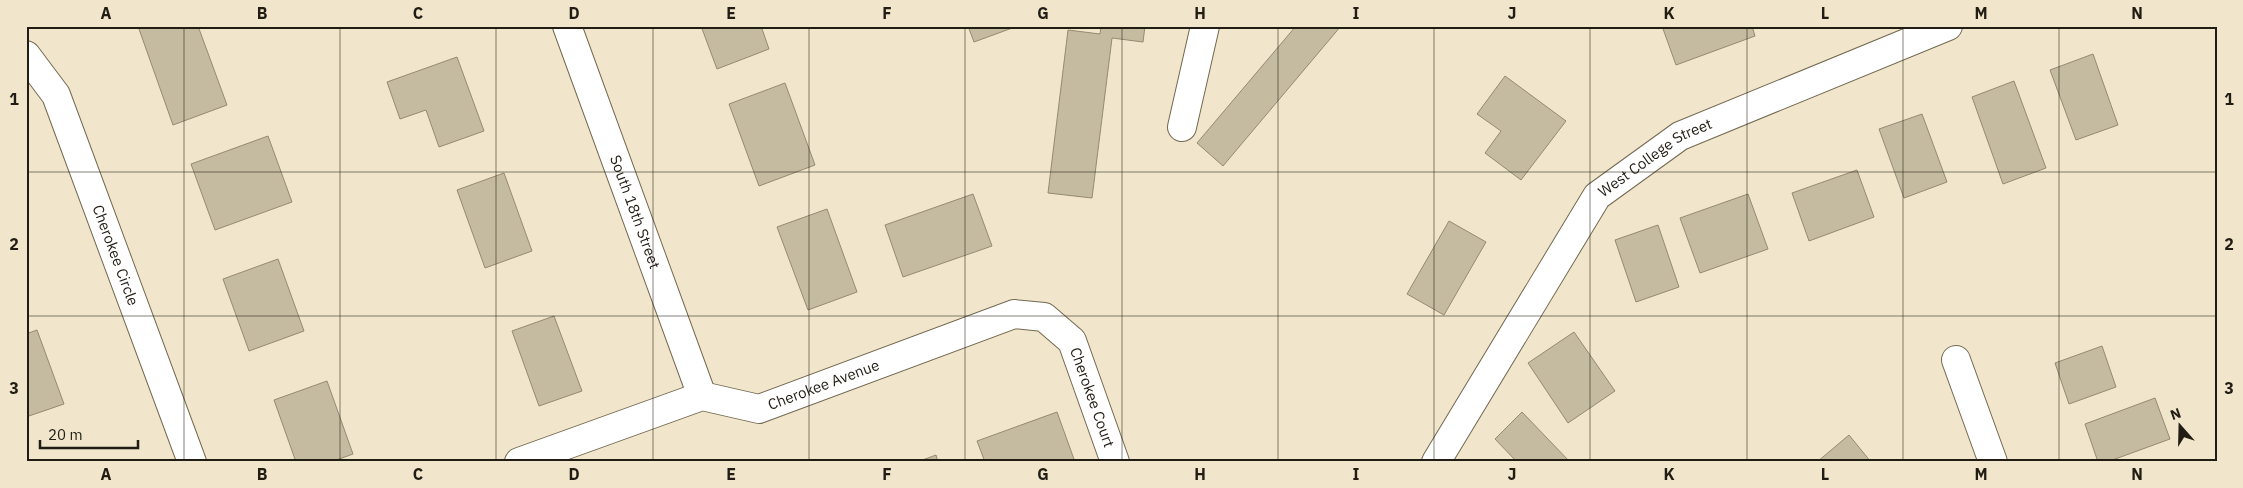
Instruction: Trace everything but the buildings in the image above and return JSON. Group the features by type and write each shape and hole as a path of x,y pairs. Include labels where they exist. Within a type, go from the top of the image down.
{"street":[{"name":"South 18th Street","path":"567,26 702,396"},
{"path":"1182,127 1205,26"},
{"name":"West College Street","path":"1436,462 1597,196 1680,136 1948,26"},
{"name":"Cherokee Circle","path":"26,55 56,95 192,462"},
{"name":"Cherokee Avenue","path":"702,396 759,409 1014,314 1044,317"},
{"name":"Cherokee Court","path":"1044,317 1072,341 1115,462"},
{"path":"1956,360 1992,462"},
{"path":"519,462 702,396"}]}
